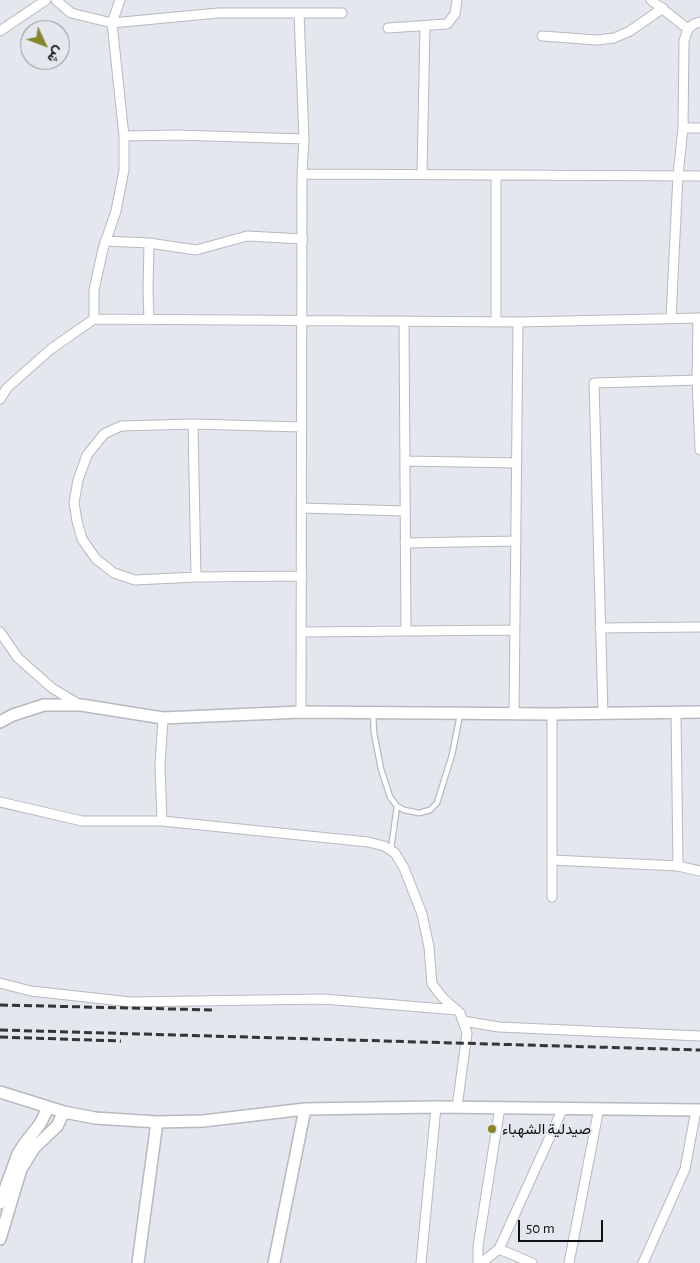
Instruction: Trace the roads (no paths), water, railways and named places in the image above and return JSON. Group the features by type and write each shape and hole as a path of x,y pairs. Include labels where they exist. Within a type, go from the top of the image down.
{"street":[{"path":"0,31 46,0"},
{"path":"56,0 71,13 112,24 218,13 342,13"},
{"path":"94,320 94,290 106,241 116,211 124,170 124,136 112,24 120,0"},
{"path":"388,28 440,26 447,24 456,14 457,0"},
{"path":"651,0 688,29"},
{"path":"542,36 596,40 614,38 630,31 663,8"},
{"path":"299,13 304,139 302,174 301,712"},
{"path":"671,318 682,128 684,41 688,29 700,22"},
{"path":"422,174 425,26"},
{"path":"682,128 700,128"},
{"path":"124,136 178,135 304,139"},
{"path":"302,174 700,176"},
{"path":"496,175 496,322"},
{"path":"106,241 149,243 196,250 247,236 303,239"},
{"path":"149,243 149,320"},
{"path":"0,399 7,388 50,349 94,320 518,322 699,318 700,450"},
{"path":"404,321 406,631"},
{"path":"514,714 518,322"},
{"path":"603,714 594,383 699,380"},
{"path":"302,427 193,424 120,426 104,434 87,455 78,480 74,503 82,538 96,560 114,573 136,580 196,577 302,576"},
{"path":"193,424 196,577"},
{"path":"405,461 517,463"},
{"path":"302,508 405,511"},
{"path":"405,543 516,541"},
{"path":"600,628 700,627"},
{"path":"301,632 515,630"},
{"path":"0,632 18,658 52,688 81,705"},
{"path":"0,722 13,715 44,705 81,705 162,718 301,712 460,714 700,712"},
{"path":"676,713 678,866"},
{"path":"552,714 552,897"},
{"path":"162,718 160,766 162,821"},
{"path":"0,802 82,821 162,821 368,842 384,846 395,853 404,868 422,914 429,947 432,984 443,998 457,1010 467,1033 457,1107"},
{"path":"552,860 678,866 700,871"},
{"path":"0,983 31,991 131,1002 323,999 457,1010"},
{"path":"463,1021 500,1027 700,1036"},
{"path":"0,1092 48,1108 95,1118 157,1122 203,1121 305,1109 500,1107 698,1110 685,1169 643,1263"},
{"path":"421,1263 436,1107"},
{"path":"479,1263 478,1246 500,1107"},
{"path":"0,1203 18,1154 40,1124 48,1108"},
{"path":"479,1263 499,1249 564,1108"},
{"path":"569,1263 599,1108"},
{"path":"274,1263 305,1109"},
{"path":"0,1239 21,1169 34,1148 57,1126 64,1112"},
{"path":"138,1263 157,1122"},
{"path":"499,1249 532,1263"}],"lane":[{"path":"373,713 374,733 381,768 390,797 397,806 404,810 419,813 430,810 437,802 452,755 460,714"},
{"path":"391,851 397,806"}],"railway":[{"path":"0,1005 216,1010"},
{"path":"0,1030 700,1050"},
{"path":"0,1037 121,1041"}],"place":[{"name":"صيدلية الشهباء","path":"492,1129"}]}
